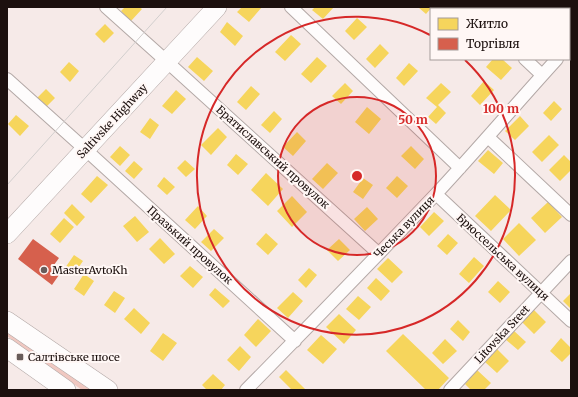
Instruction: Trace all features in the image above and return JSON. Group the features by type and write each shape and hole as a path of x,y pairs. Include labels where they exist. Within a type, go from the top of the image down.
{"main road":[{"name":"Saltivske Highway","path":"7,234 217,7"},
{"path":"7,322 108,390"},
{"path":"7,348 66,390"}],"street":[{"name":"Братиславський провулок","path":"106,7 378,253"},
{"path":"291,7 460,168"},
{"path":"526,60 542,75"},
{"name":"Чеська вулиця","path":"246,390 436,194 556,60"},
{"name":"Празький провулок","path":"7,79 295,341"},
{"path":"488,137 571,215"},
{"name":"Брюссельська вулиця","path":"436,194 571,321"},
{"name":"Litovska Sreet","path":"450,390 571,261"}],"shaded area":[{"path":"7,330 92,390 82,390 7,336"}],"building: Житло":[{"path":"125,7 139,7 142,9 131,21 121,11"},
{"path":"242,7 262,7 249,22 237,12"},
{"path":"315,7 334,7 323,19 312,10"},
{"path":"418,7 432,7 426,14"},
{"path":"357,18 367,27 354,40 345,31"},
{"path":"227,22 243,36 235,46 220,32"},
{"path":"105,24 114,33 104,43 95,34"},
{"path":"291,35 301,44 285,61 275,52"},
{"path":"380,44 389,53 375,68 366,59"},
{"path":"197,57 213,71 204,81 188,67"},
{"path":"317,57 327,66 311,83 301,74"},
{"path":"492,60 503,60 512,68 501,80 486,67"},
{"path":"69,62 79,71 70,82 60,72"},
{"path":"409,63 418,71 404,86 396,78"},
{"path":"484,81 494,90 480,105 471,96"},
{"path":"345,83 353,91 341,104 332,96"},
{"path":"441,83 451,92 438,105 446,113 436,124 428,117 437,107 426,98"},
{"path":"251,86 260,94 246,110 237,102"},
{"path":"46,89 55,98 46,107 37,98"},
{"path":"176,90 186,99 172,114 162,106"},
{"path":"554,101 562,109 551,121 543,113"},
{"path":"367,107 381,119 369,134 355,122"},
{"path":"274,111 282,119 270,133 261,125"},
{"path":"16,115 29,126 20,136 8,124"},
{"path":"520,116 529,126 515,140 505,131"},
{"path":"150,118 159,125 150,139 140,132"},
{"path":"218,128 227,137 211,155 201,145"},
{"path":"297,132 306,141 293,156 283,147"},
{"path":"549,135 559,145 542,162 532,152"},
{"path":"120,146 130,155 120,166 110,157"},
{"path":"411,146 424,159 415,169 401,156"},
{"path":"488,150 503,163 494,174 478,161"},
{"path":"236,154 248,164 238,175 227,165"},
{"path":"564,155 571,162 571,170 560,181 549,170"},
{"path":"185,160 195,169 186,177 177,168"},
{"path":"134,161 143,169 134,179 125,171"},
{"path":"327,163 338,173 323,189 312,179"},
{"path":"266,173 283,189 268,206 251,190"},
{"path":"97,176 108,185 91,203 81,194"},
{"path":"397,176 408,186 397,198 386,188"},
{"path":"164,177 175,187 167,195 157,186"},
{"path":"363,178 373,185 363,199 353,192"},
{"path":"495,195 511,210 491,231 475,216"},
{"path":"292,196 307,212 292,227 277,211"},
{"path":"548,202 562,217 545,233 531,218"},
{"path":"72,204 85,217 77,226 64,213"},
{"path":"198,206 207,216 195,229 185,220"},
{"path":"367,207 378,219 365,231 354,219"},
{"path":"434,212 444,221 429,236 420,227"},
{"path":"135,216 149,232 137,242 123,226"},
{"path":"64,218 74,227 60,243 50,234"},
{"path":"519,223 536,240 519,256 503,239"},
{"path":"214,229 224,238 211,251 201,242"},
{"path":"266,233 278,244 268,255 256,244"},
{"path":"448,234 458,243 447,255 437,246"},
{"path":"160,238 175,254 164,264 149,249"},
{"path":"339,239 350,250 338,261 327,250"},
{"path":"74,255 83,261 74,274 65,268"},
{"path":"474,257 484,266 469,283 459,274"},
{"path":"388,258 403,272 392,283 377,269"},
{"path":"190,266 203,277 193,288 180,276"},
{"path":"309,268 317,275 306,288 298,280"},
{"path":"84,274 94,281 84,296 74,289"},
{"path":"376,278 390,291 381,301 367,288"},
{"path":"498,281 510,292 500,303 488,292"},
{"path":"215,288 230,301 223,308 209,295"},
{"path":"114,291 125,298 115,313 104,305"},
{"path":"293,292 303,301 288,318 277,308"},
{"path":"571,293 571,309 563,301"},
{"path":"358,296 371,307 359,320 346,309"},
{"path":"134,308 150,323 141,334 124,319"},
{"path":"534,310 546,322 534,334 522,322"},
{"path":"339,314 356,330 344,344 326,327"},
{"path":"258,319 271,331 256,347 244,335"},
{"path":"458,320 470,332 463,341 450,329"},
{"path":"513,330 526,342 518,350 505,339"},
{"path":"163,333 177,343 163,361 150,351"},
{"path":"403,334 449,378 438,390 426,390 386,351"},
{"path":"321,335 337,349 323,364 307,350"},
{"path":"561,338 571,348 571,353 562,362 550,351"},
{"path":"445,339 457,351 443,364 432,353"},
{"path":"240,346 251,357 239,371 227,360"},
{"path":"497,349 509,361 497,373 485,362"},
{"path":"286,370 306,390 292,390 279,377"},
{"path":"477,370 491,383 484,390 471,390 465,384"},
{"path":"213,374 225,385 221,390 207,390 202,385"}],"building: Торгівля":[{"path":"33,239 59,258 51,269 59,275 52,285 18,259"}],"tram line":[{"path":"7,185 167,7"}],"place":[{"name":"MasterAvtoKh","path":"44,270"},
{"name":"Салтівське шосе","path":"20,357"}]}
